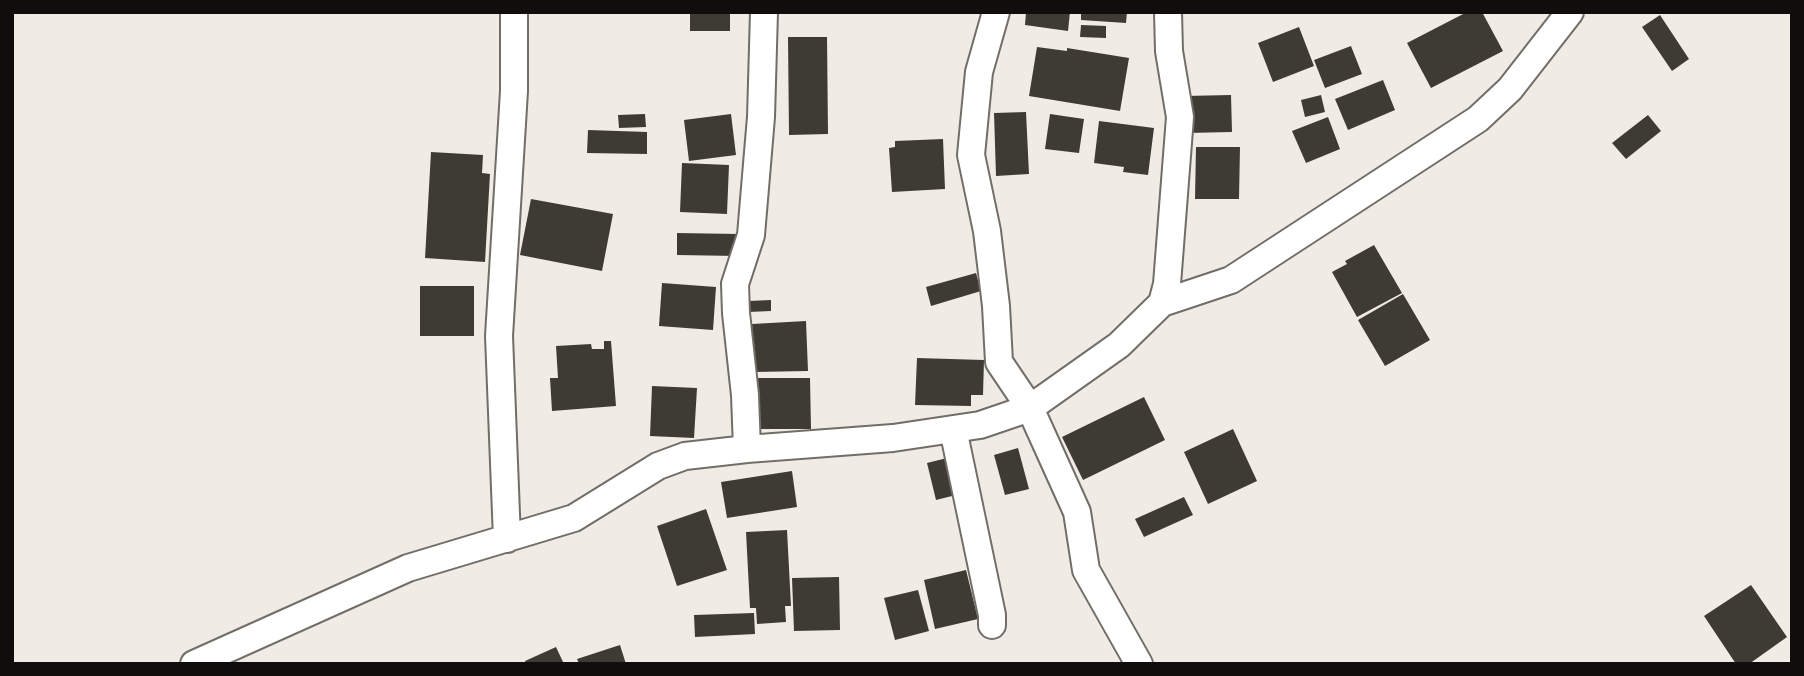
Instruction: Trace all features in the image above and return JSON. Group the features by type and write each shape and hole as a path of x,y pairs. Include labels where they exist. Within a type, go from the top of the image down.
{"street":[{"path":"507,539 499,336 514,91 514,12"},
{"path":"747,449 735,284 751,235 761,117 764,12"},
{"path":"996,12 979,72 971,155 987,231 996,306 999,362 1030,408 1077,512 1086,570 1139,664"},
{"path":"1162,303 1167,284 1180,117 1169,51 1168,12"},
{"path":"194,664 408,568 574,518 658,466 685,456 893,438 980,425 1030,408 1119,345 1162,303 1231,280 1478,119 1510,89 1570,12"},
{"path":"953,429 992,625"}],"building":[{"path":"690,12 730,12 730,31 690,31"},
{"path":"1026,12 1070,12 1068,31 1025,25"},
{"path":"1081,12 1127,12 1126,23 1081,20"},
{"path":"1467,12 1482,12 1503,51 1431,88 1407,43"},
{"path":"1660,15 1689,59 1672,71 1642,27"},
{"path":"1081,25 1106,26 1106,38 1080,37"},
{"path":"1299,27 1314,66 1273,82 1258,43"},
{"path":"788,37 827,37 828,134 789,135"},
{"path":"1351,46 1362,74 1325,88 1314,60"},
{"path":"1037,47 1067,51 1067,48 1129,58 1120,111 1029,96"},
{"path":"1383,80 1395,110 1348,130 1335,99"},
{"path":"1231,95 1232,132 1186,133 1185,96"},
{"path":"1321,95 1325,112 1305,117 1301,100"},
{"path":"1026,112 1029,174 996,176 994,113"},
{"path":"645,114 646,127 619,128 618,115"},
{"path":"731,114 736,155 689,161 684,120"},
{"path":"1050,114 1084,119 1079,153 1045,149"},
{"path":"1648,115 1661,131 1626,159 1612,143"},
{"path":"1328,117 1340,149 1306,163 1292,131"},
{"path":"1099,121 1154,128 1148,175 1123,172 1124,167 1094,163"},
{"path":"588,130 647,132 647,154 587,153"},
{"path":"943,139 945,189 892,192 889,148 895,147 895,141"},
{"path":"1196,147 1240,147 1239,199 1195,199"},
{"path":"431,152 483,155 482,173 490,174 485,262 425,258"},
{"path":"682,163 729,165 727,214 680,212"},
{"path":"531,199 613,214 602,271 520,255"},
{"path":"677,233 739,234 738,256 677,255"},
{"path":"1374,245 1402,293 1357,317 1332,272 1347,264 1345,261"},
{"path":"976,273 981,291 931,306 926,287"},
{"path":"662,283 716,287 713,330 659,326"},
{"path":"420,286 474,286 474,336 420,336"},
{"path":"1403,294 1430,340 1385,366 1358,320"},
{"path":"771,300 771,311 748,312 748,301"},
{"path":"806,321 808,371 754,372 752,324"},
{"path":"604,341 611,341 616,406 552,411 550,378 558,378 556,346 591,344 592,349 604,349"},
{"path":"917,358 984,360 983,395 971,395 971,406 915,405"},
{"path":"758,378 810,378 811,429 759,429"},
{"path":"652,386 697,388 694,438 650,436"},
{"path":"1144,397 1165,440 1083,480 1062,437"},
{"path":"1233,429 1257,481 1208,504 1184,452"},
{"path":"1018,448 1029,489 1005,495 994,455"},
{"path":"951,457 960,494 936,500 927,463"},
{"path":"792,471 797,507 727,518 721,482"},
{"path":"1184,497 1193,515 1144,537 1135,519"},
{"path":"706,509 727,570 677,586 657,526"},
{"path":"787,530 791,606 785,606 786,622 757,624 756,608 750,608 746,532"},
{"path":"966,570 978,619 935,629 924,580"},
{"path":"839,577 840,630 794,631 792,578"},
{"path":"1751,585 1787,637 1749,664 1736,664 1704,616"},
{"path":"918,590 929,631 895,640 884,598"},
{"path":"754,613 755,634 695,637 694,615"},
{"path":"620,645 626,664 579,664 577,659"},
{"path":"556,647 564,664 526,664 525,661"}]}
